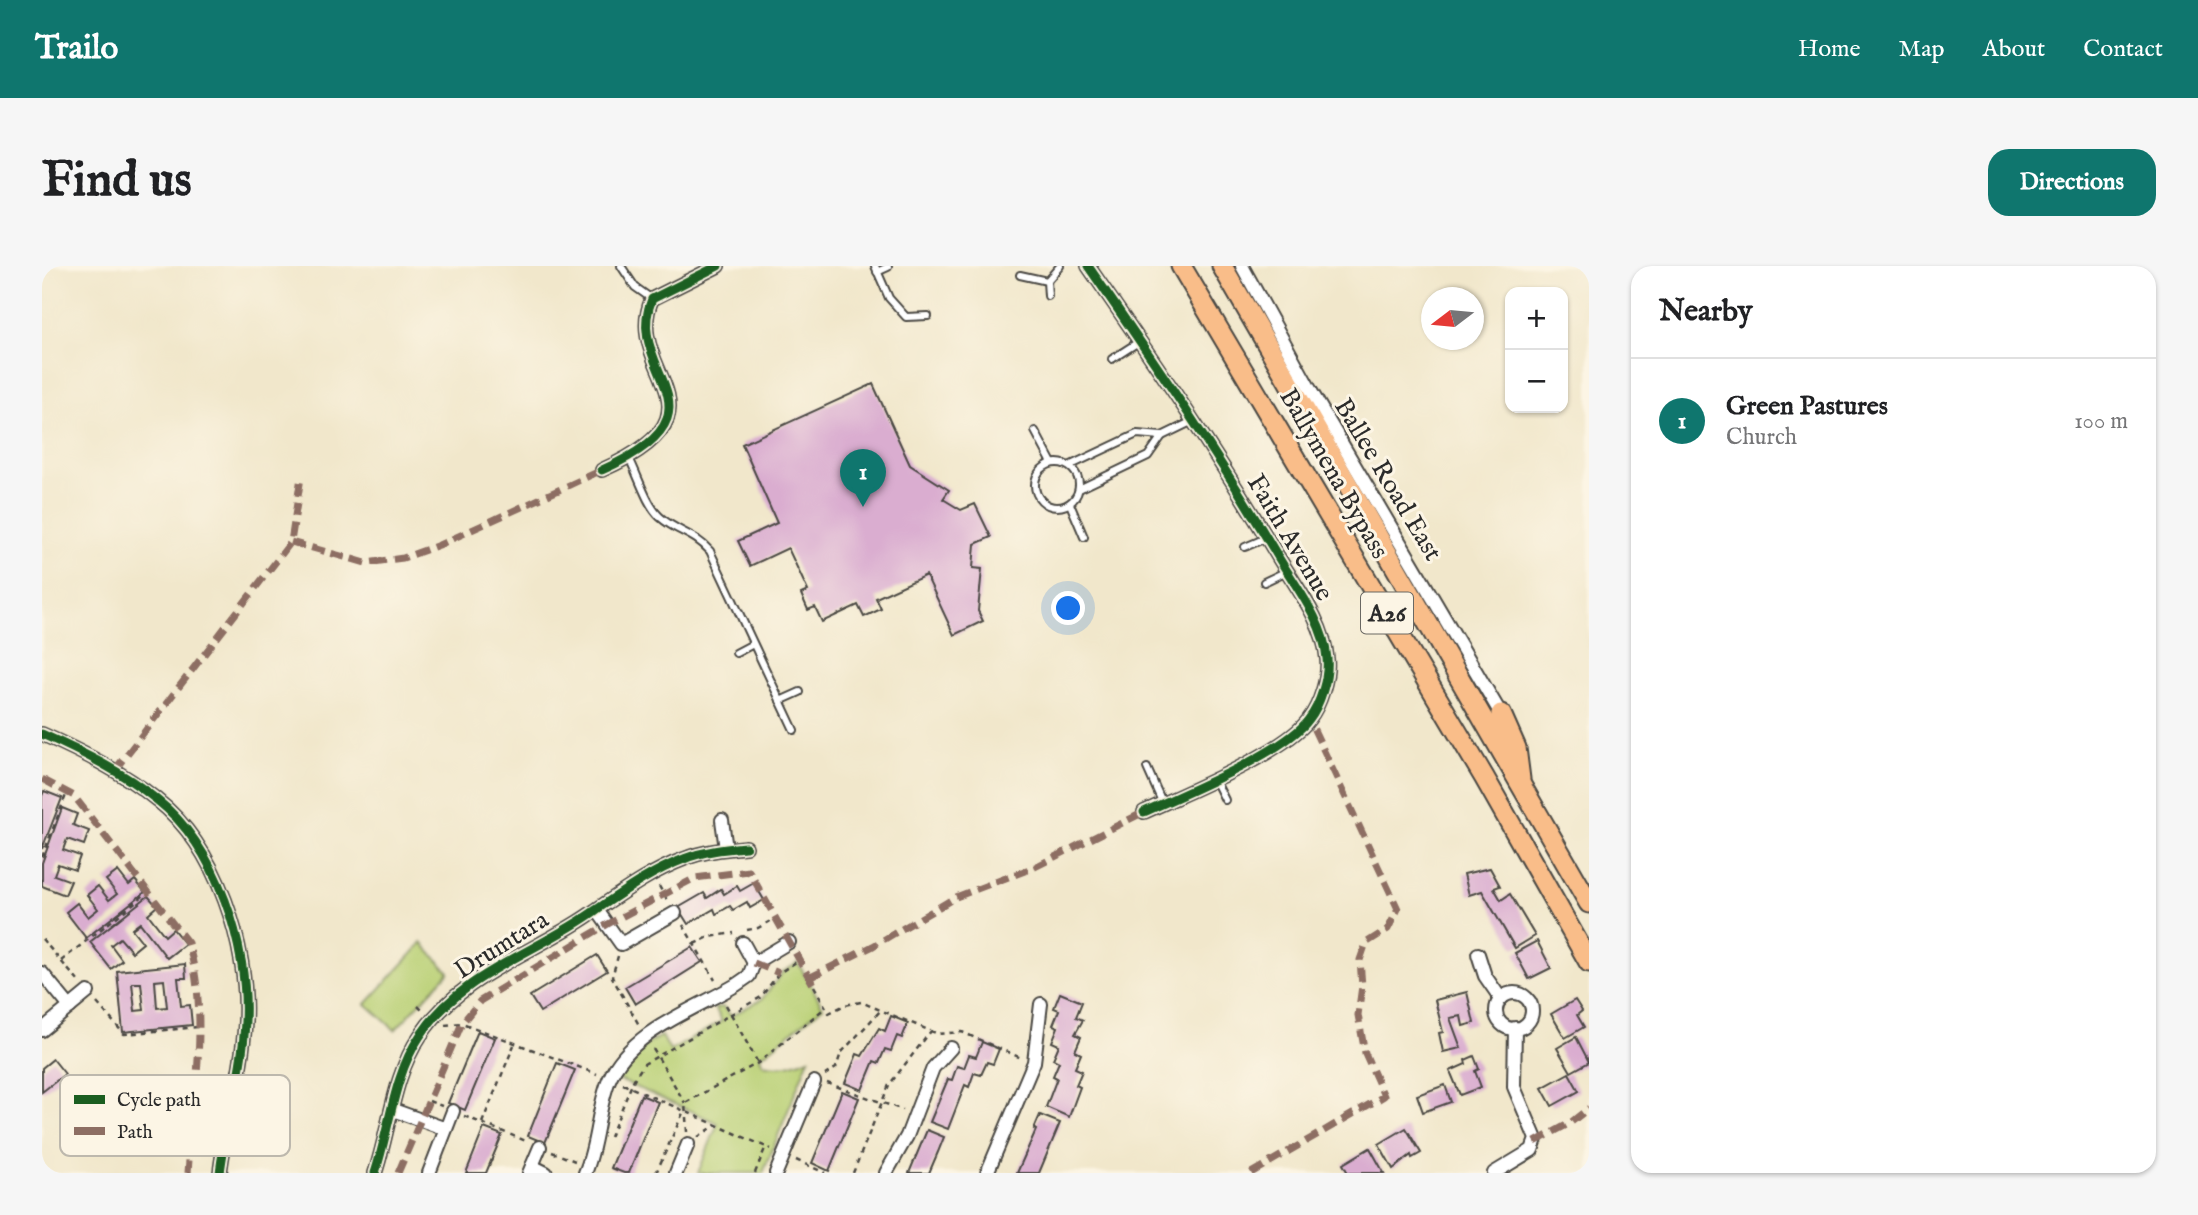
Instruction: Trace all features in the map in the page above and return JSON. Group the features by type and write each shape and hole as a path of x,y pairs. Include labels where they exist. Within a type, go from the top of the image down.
{"highway":[{"name":"Ballymena Bypass","path":"1181,266 1484,777 1589,962"},
{"name":"Ballymena Bypass","path":"1222,266 1589,903"},
{"path":"1501,714 1516,748 1521,787"}],"street":[{"path":"602,470 629,458 652,441 666,422 670,395 645,332 652,299 718,266"},
{"name":"Faith Avenue","path":"1088,266 1195,420 1318,625 1328,660 1322,691 1309,719 1290,738 1215,780 1144,812"},
{"name":"Ballee Road East","path":"1242,266 1312,393 1501,714"},
{"path":"42,734 122,775 159,801 190,837 221,889 234,924 243,969 246,1011 237,1075"},
{"path":"722,820 726,849"},
{"name":"Drumtara","path":"375,1173 410,1054 439,1012 483,975 671,864 695,855 746,847"},
{"path":"597,910 621,944 675,912"},
{"path":"586,1170 610,1078 629,1050 748,976 754,963 789,942"},
{"path":"743,943 754,963"},
{"path":"1478,954 1485,976 1501,999 1497,1016 1504,1025 1515,1028 1530,1020 1530,1003 1517,993 1501,999"},
{"path":"42,974 71,1007"},
{"path":"42,1030 88,992"},
{"path":"986,1173 1034,1062 1041,1004"},
{"path":"1494,1173 1532,1150 1535,1142 1514,1087 1515,1028"},
{"path":"886,1173 916,1115 933,1068 951,1048"},
{"path":"776,1173 814,1082"},
{"path":"393,1110 446,1129"},
{"path":"429,1173 453,1111"},
{"path":"676,1173 688,1144"},
{"path":"540,1147 531,1170 546,1173"}],"lane":[{"path":"621,266 635,287 652,299"},
{"path":"1048,296 1047,281 1060,266"},
{"path":"888,267 876,269 889,298 905,317 928,316"},
{"path":"1020,275 1047,281"},
{"path":"1112,359 1140,341"},
{"path":"1162,436 1137,434 1069,466 1052,464 1037,477 1039,497 1056,507 1070,504 1079,489 1148,456 1162,436 1195,420"},
{"path":"1035,431 1052,464"},
{"path":"629,458 657,514 675,528 696,536 709,551 794,730"},
{"path":"1069,466 1078,476 1079,489"},
{"path":"1070,504 1084,537"},
{"path":"1245,547 1266,537"},
{"path":"1264,582 1286,571"},
{"path":"736,653 753,644"},
{"path":"780,701 800,692"},
{"path":"1147,768 1163,804"},
{"path":"1215,780 1225,800"}],"path":[{"path":"42,857 68,790"},
{"path":"61,961 148,892"},
{"path":"689,935 715,980"},
{"path":"42,939 124,1034 198,1027"},
{"path":"621,944 612,978 637,1023"},
{"path":"607,1147 631,1087 644,1064 761,997 779,972 799,960"},
{"path":"814,986 829,1013 861,1002 938,1034"},
{"path":"720,994 758,1063"},
{"path":"685,1104 758,1063 826,1007"},
{"path":"814,1082 836,1068 841,1053 881,1010"},
{"path":"462,1023 514,1045 610,1078 766,1146 755,1173"},
{"path":"853,1173 889,1085 931,1031"},
{"path":"962,1032 1021,1058"},
{"path":"646,1037 685,1104 688,1144 716,1125"},
{"path":"482,1123 514,1045"},
{"path":"814,1082 833,1083 916,1115"},
{"path":"429,1101 540,1147 586,1170"},
{"path":"656,1173 685,1110"},
{"path":"783,1154 825,1173"}],"green space":[{"path":"422,943 449,972 395,1030 366,1004"},
{"path":"798,963 823,1007 760,1057 763,1064 775,1066 809,1058 763,1173 698,1173 718,1123 617,1079 635,1053 647,1044 662,1036 670,1051 722,1021 715,1008 723,1007 731,1016 762,999 783,972"}],"building":[{"path":"873,384 910,465 949,490 943,499 961,510 975,504 991,537 975,544 973,568 982,569 978,611 983,621 954,635 926,575 876,598 881,609 864,617 858,605 822,622 815,607 808,610 801,594 808,591 788,548 750,566 738,541 777,523 742,444"},
{"path":"44,791 62,798 42,849 42,796"},
{"path":"62,808 77,814 73,825 89,831 84,845 67,839 63,850 80,856 75,870 58,864 54,875 71,881 65,895 42,886 42,863"},
{"path":"1490,868 1500,886 1494,888 1501,900 1510,894 1535,936 1515,948 1482,891 1469,895 1464,874"},
{"path":"118,871 129,885 135,880 145,892 86,938 66,912 77,903 88,917 98,909 87,895 98,886 109,900 117,894 106,880"},
{"path":"754,883 764,900 750,908 747,902 733,910 730,906 716,914 714,909 688,924 678,908 704,893 707,898 721,889 724,894 737,886 740,891"},
{"path":"148,896 157,906 148,914 165,936 173,929 185,944 167,958 140,923 132,929 143,943 132,952 120,938 111,945 122,960 111,969 90,942"},
{"path":"1537,941 1551,968 1529,979 1515,953"},
{"path":"692,947 702,962 635,1004 625,987"},
{"path":"597,955 607,971 540,1012 530,996"},
{"path":"185,964 186,978 178,978 181,1006 190,1005 192,1025 123,1032 117,971","holes":["164,980 167,1007 157,1008 155,981","132,983 141,983 144,1010 135,1011"]},
{"path":"1467,992 1474,1023 1463,1026 1461,1016 1450,1018 1461,1048 1443,1052 1439,1033 1443,1032 1435,1000"},
{"path":"1060,993 1082,1002 1076,1017 1083,1020 1075,1034 1081,1037 1075,1051 1081,1054 1075,1068 1082,1071 1076,1085 1080,1087 1069,1117 1046,1107 1057,1078 1053,1076 1059,1062 1053,1059 1059,1045 1052,1042 1058,1027 1053,1025 1059,1010 1054,1008"},
{"path":"1575,1000 1582,1011 1577,1015 1584,1027 1565,1038 1551,1014"},
{"path":"891,1016 908,1023 902,1038 897,1036 891,1051 885,1049 879,1063 874,1061 862,1090 845,1083 857,1054 862,1056 879,1028 885,1031"},
{"path":"478,1031 495,1038 465,1110 448,1103"},
{"path":"1576,1037 1589,1062 1571,1072 1557,1048"},
{"path":"982,1042 999,1049 993,1064 987,1062 981,1075 974,1073 969,1087 965,1085 948,1129 930,1122 948,1079 952,1080 957,1066 964,1068 969,1055 976,1057"},
{"path":"1474,1056 1479,1069 1475,1071 1481,1087 1460,1095 1450,1071 1466,1064 1465,1060"},
{"path":"53,1059 65,1074 60,1075 60,1078 42,1092 42,1068"},
{"path":"557,1063 575,1070 545,1143 528,1136"},
{"path":"1569,1073 1579,1091 1552,1106 1542,1088"},
{"path":"1445,1085 1451,1102 1423,1112 1417,1095"},
{"path":"842,1091 859,1098 829,1171 812,1163"},
{"path":"641,1095 658,1102 629,1173 624,1173 611,1168"},
{"path":"1040,1115 1060,1123 1039,1173 1017,1173 1036,1130 1034,1129"},
{"path":"484,1128 502,1135 486,1173 466,1173"},
{"path":"1406,1128 1421,1153 1412,1158 1411,1155 1393,1169 1379,1144"},
{"path":"927,1130 944,1137 938,1152 929,1173 909,1173"},
{"path":"1370,1148 1384,1173 1348,1173 1343,1164"}],"marked path":[{"path":"291,542 366,563 403,558 439,545 602,470"},
{"path":"114,771 291,542 301,477"},
{"path":"1251,1173 1384,1096 1365,1053 1358,1015 1362,986 1360,960 1366,943 1388,929 1398,909 1309,719"},
{"path":"42,779 74,796 188,943 198,999 197,1075"},
{"path":"809,978 873,946 956,897 1035,867 1144,812"},
{"path":"398,1173 462,1023 480,1001 608,924 695,878 749,871 814,986"},
{"path":"754,963 779,973"},
{"path":"1535,1142 1570,1123 1589,1108"},
{"path":"188,1173 190,1156"}],"cycle path":[{"path":"602,470 642,448 662,428 669,409 666,389 650,348 646,325 652,299 718,266"},
{"path":"1088,266 1209,445 1300,592 1315,618 1327,659 1327,674 1320,699 1309,719 1297,732 1257,758 1144,812"},
{"path":"42,734 130,780 178,820 197,844 225,900 241,962 245,1021 238,1075"},
{"path":"375,1173 398,1085 411,1052 437,1014 457,995 661,869 699,854 746,847"},
{"path":"220,1173 223,1156"}],"place":[{"name":"Green Pastures","path":"863,507"}]}
